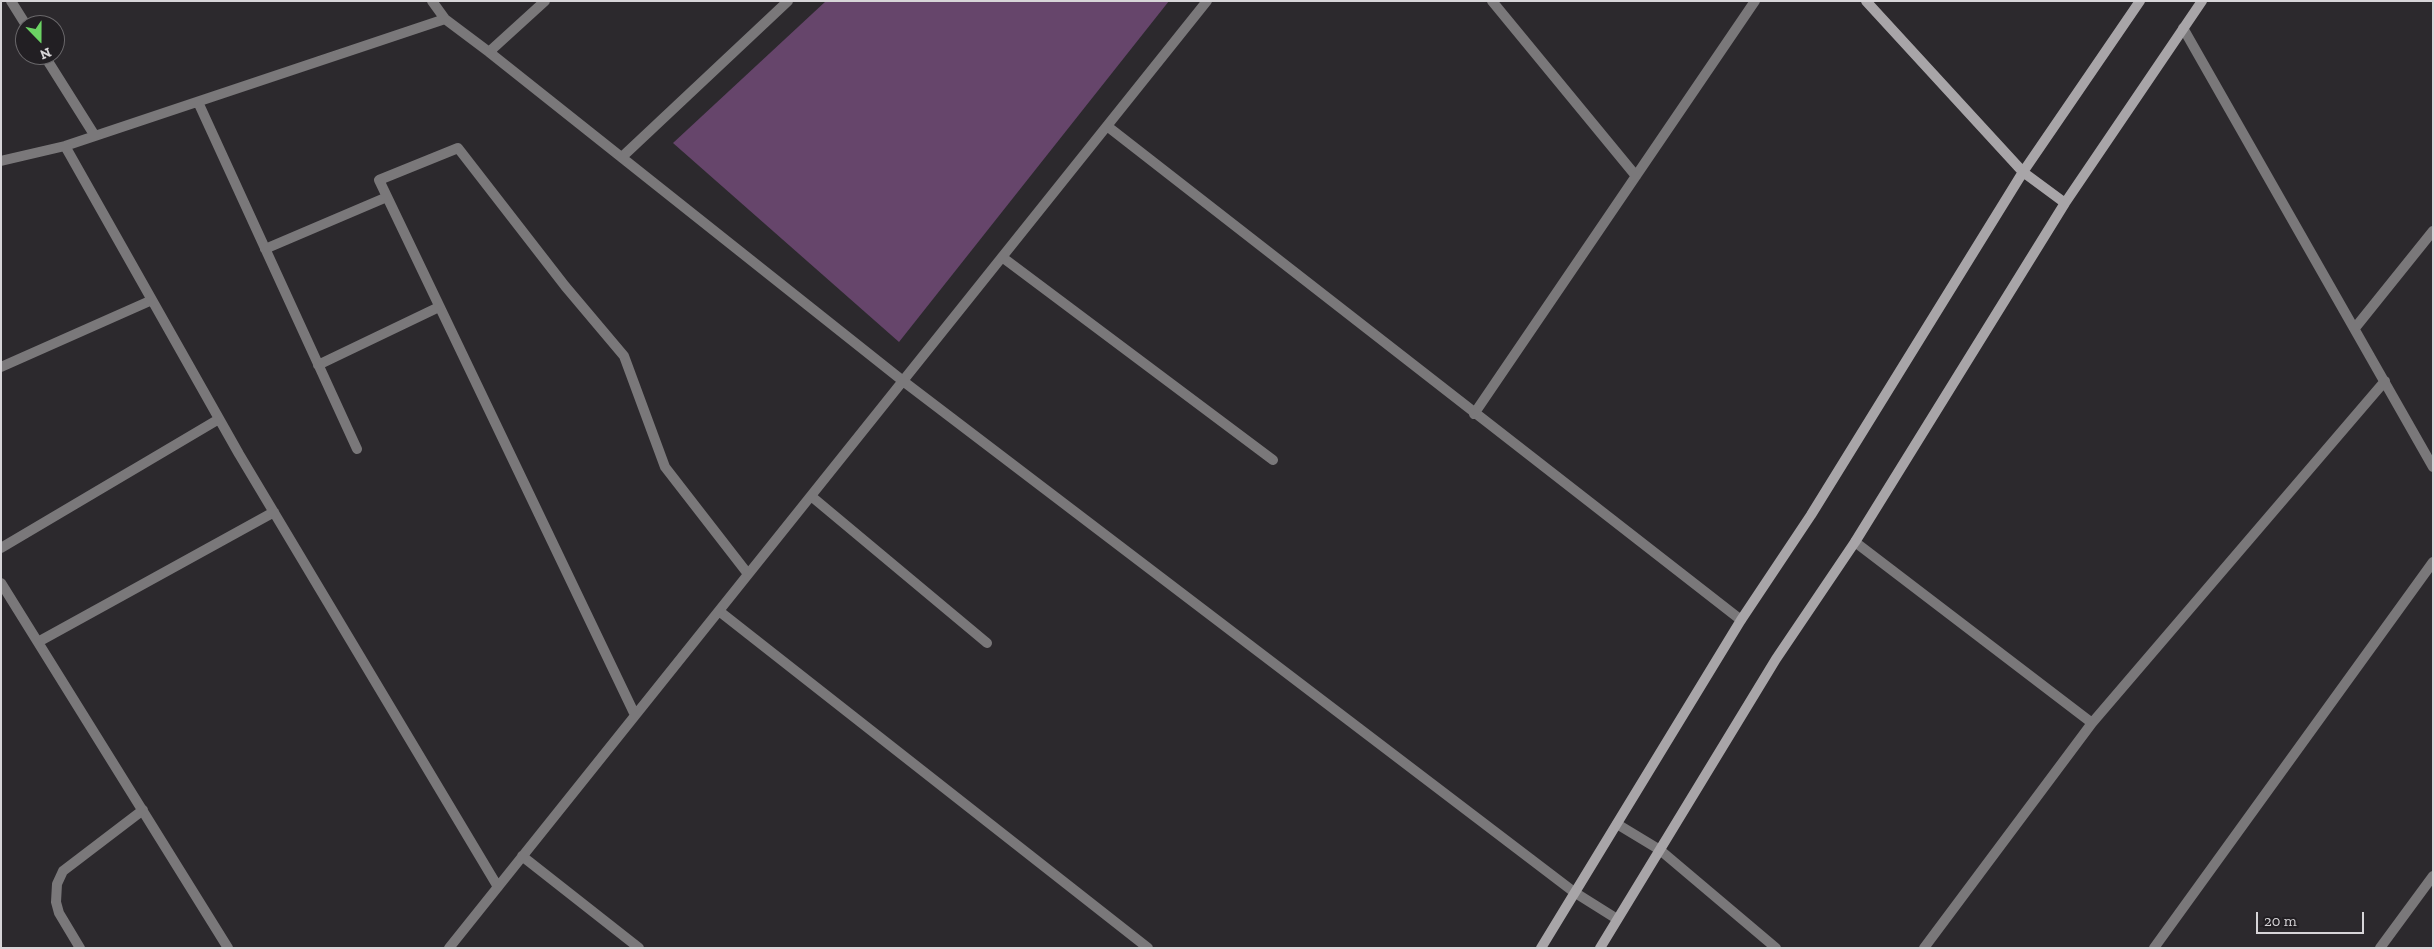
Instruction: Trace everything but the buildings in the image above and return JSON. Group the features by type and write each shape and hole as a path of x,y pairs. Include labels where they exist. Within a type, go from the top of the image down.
{"main road":[{"path":"1866,1 2023,172 2064,203"},
{"path":"1541,948 1741,620 1811,514 2023,172 2140,1"},
{"path":"1600,948 1776,659 1855,542 2064,203 2202,1"}],"street":[{"path":"11,1 20,15"},
{"path":"432,1 445,20 489,52 903,381 1574,892 1617,919"},
{"path":"489,52 545,1"},
{"path":"622,158 788,1"},
{"path":"449,948 1207,1"},
{"path":"1492,1 1636,176"},
{"path":"1474,414 1755,1"},
{"path":"1,160 65,146 445,20"},
{"path":"2183,28 2433,467"},
{"path":"50,65 95,136"},
{"path":"198,102 357,449"},
{"path":"1107,126 1474,414 1741,620"},
{"path":"65,146 219,418 498,887"},
{"path":"635,715 379,180 458,148 565,286 624,356 665,467 748,574"},
{"path":"265,249 387,197"},
{"path":"2355,328 2433,231"},
{"path":"1002,257 1273,460"},
{"path":"1,367 152,300"},
{"path":"318,365 439,307"},
{"path":"1924,948 2092,723 2385,381"},
{"path":"1,548 219,418"},
{"path":"811,496 987,642"},
{"path":"38,642 274,512"},
{"path":"1855,542 2092,723"},
{"path":"2154,948 2433,562"},
{"path":"1,583 228,948"},
{"path":"719,611 1148,948"},
{"path":"80,948 59,913 56,902 57,884 63,871 142,810"},
{"path":"1617,824 1660,850 1776,948"},
{"path":"522,856 638,948"},
{"path":"2380,948 2433,876"}],"shaded area":[{"path":"826,1 1169,1 899,342 673,143"}]}
